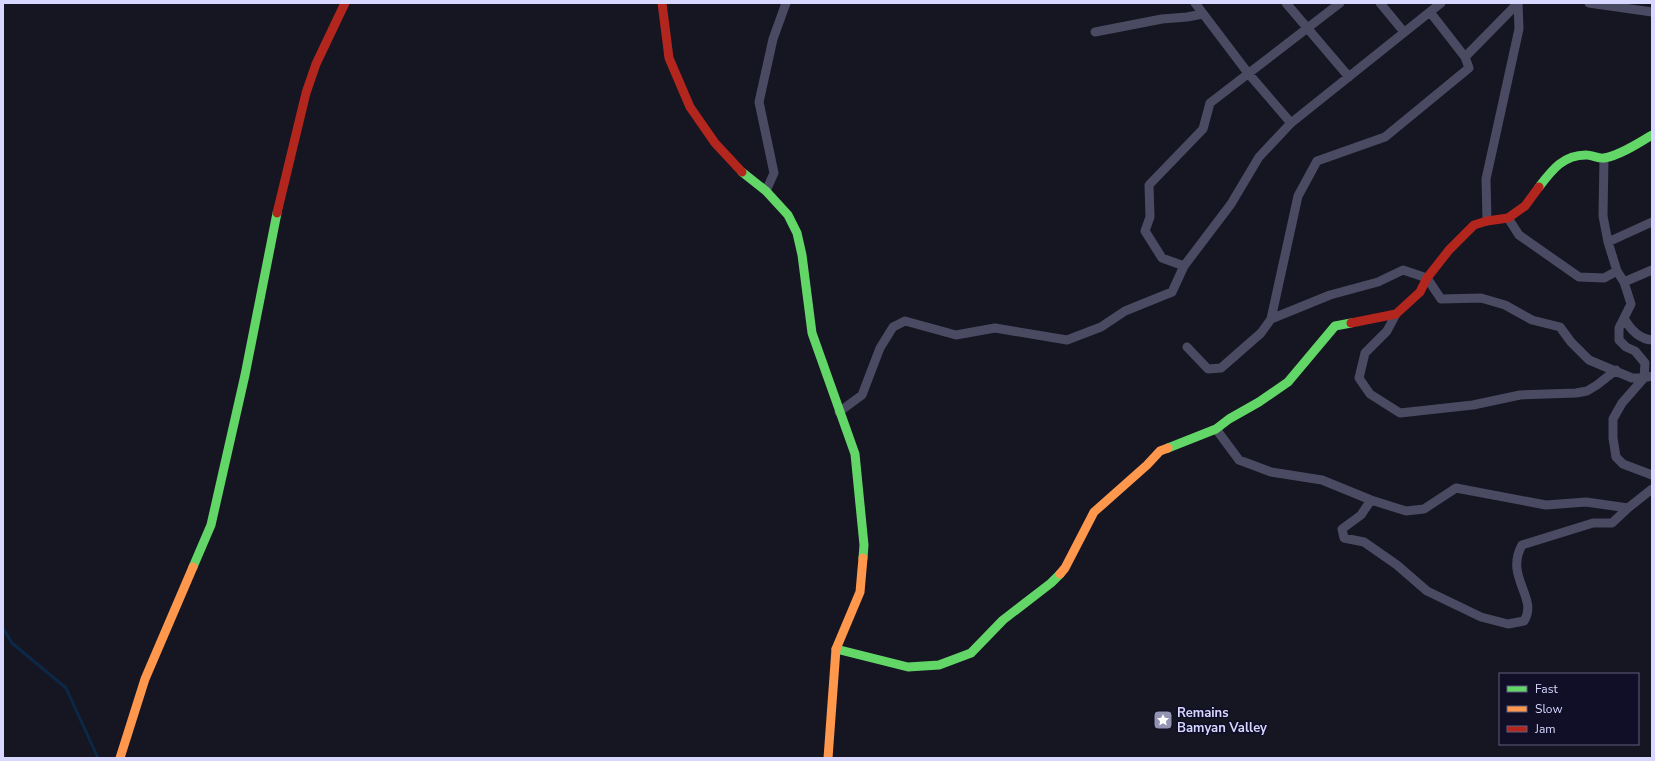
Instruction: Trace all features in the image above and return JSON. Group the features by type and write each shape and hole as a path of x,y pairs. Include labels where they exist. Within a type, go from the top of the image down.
{"main road":[{"path":"120,758 145,679 211,525 245,375 274,227 306,93 316,64 345,3"},
{"path":"662,3 669,58 690,107 715,143 739,170 766,191 788,215 797,233 802,255 812,333 855,454 864,545 860,592 836,649 828,758"},
{"path":"836,649 908,667 939,665 971,653 1004,620 1051,583 1065,568 1094,512 1147,465 1160,451 1216,430 1288,382 1335,326 1396,314 1420,292 1427,278 1449,250 1474,225 1487,221 1508,218 1525,206 1552,170 1570,157 1587,155 1604,158 1631,148 1652,135"}],"street":[{"path":"766,191 774,173 759,102 772,39 786,3"},
{"path":"1195,3 1248,73 1291,123"},
{"path":"1286,3 1349,77"},
{"path":"1184,266 1162,258 1145,231 1150,217 1149,185 1203,130 1210,103 1340,3"},
{"path":"1380,3 1404,32"},
{"path":"839,412 862,395 880,348 893,327 905,321 956,335 995,328 1067,340 1101,327 1126,311 1172,292 1184,266 1231,204 1259,158 1291,123 1441,3"},
{"path":"1464,57 1518,3"},
{"path":"1487,221 1486,179 1519,29 1518,3"},
{"path":"1589,3 1652,12"},
{"path":"1187,347 1208,369 1221,368 1261,333 1272,319 1298,196 1317,161 1385,136 1469,68 1464,57 1430,12"},
{"path":"1095,32 1162,19 1203,14"},
{"path":"1604,158 1603,216 1608,242 1617,271 1624,282 1631,304 1619,328 1619,340 1626,347 1635,351 1645,363 1648,377"},
{"path":"1508,218 1519,235 1579,277 1604,278 1617,271"},
{"path":"1608,242 1652,222"},
{"path":"1272,319 1330,295 1378,282 1403,270 1427,278 1441,299 1481,298 1505,305 1532,320 1560,327 1570,342 1589,360 1616,370 1632,378 1648,377"},
{"path":"1624,282 1652,270"},
{"path":"1396,314 1387,331 1365,353 1359,378 1370,394 1400,413 1472,405 1520,395 1576,393 1588,391 1616,370"},
{"path":"1624,318 1630,329 1646,340 1652,340"},
{"path":"1648,377 1622,403 1613,419 1612,438 1616,457 1623,464 1632,469 1652,475"},
{"path":"1216,430 1238,460 1271,472 1322,480 1371,500 1406,510 1424,509 1456,488 1546,505 1586,502 1628,508"},
{"path":"1371,500 1361,515 1342,529 1344,538 1364,542 1397,565 1427,591 1481,618 1508,624 1524,621 1529,614 1528,605 1516,569 1517,554 1522,545 1593,523 1612,523 1652,489"}],"waterway":[{"path":"3,628 12,643 66,688 98,758"}],"traffic: fast":[{"path":"1539,187 1554,169 1564,161 1586,155 1602,158 1610,157 1629,149 1652,135"},
{"path":"742,172 766,191 788,215 797,233 802,255 812,333 855,454 864,545 863,558"},
{"path":"193,567 211,525 245,375 277,213"},
{"path":"1168,448 1216,429 1229,419 1259,402 1288,382 1335,326 1351,323"},
{"path":"836,649 908,667 939,665 971,653 1003,620 1051,583 1060,574"}],"traffic: slow":[{"path":"1060,574 1065,568 1094,512 1147,465 1160,451 1168,448"},
{"path":"828,758 836,649 860,592 863,558"},
{"path":"120,758 145,679 193,567"}],"traffic: jam":[{"path":"277,213 306,93 316,64 345,3"},
{"path":"662,3 669,58 690,107 715,143 742,172"},
{"path":"1351,323 1396,314 1420,292 1427,278 1449,250 1474,225 1487,221 1508,218 1525,206 1539,187"}],"place":[{"name":"Remains Bamyan Valley","path":"1163,720"}]}
